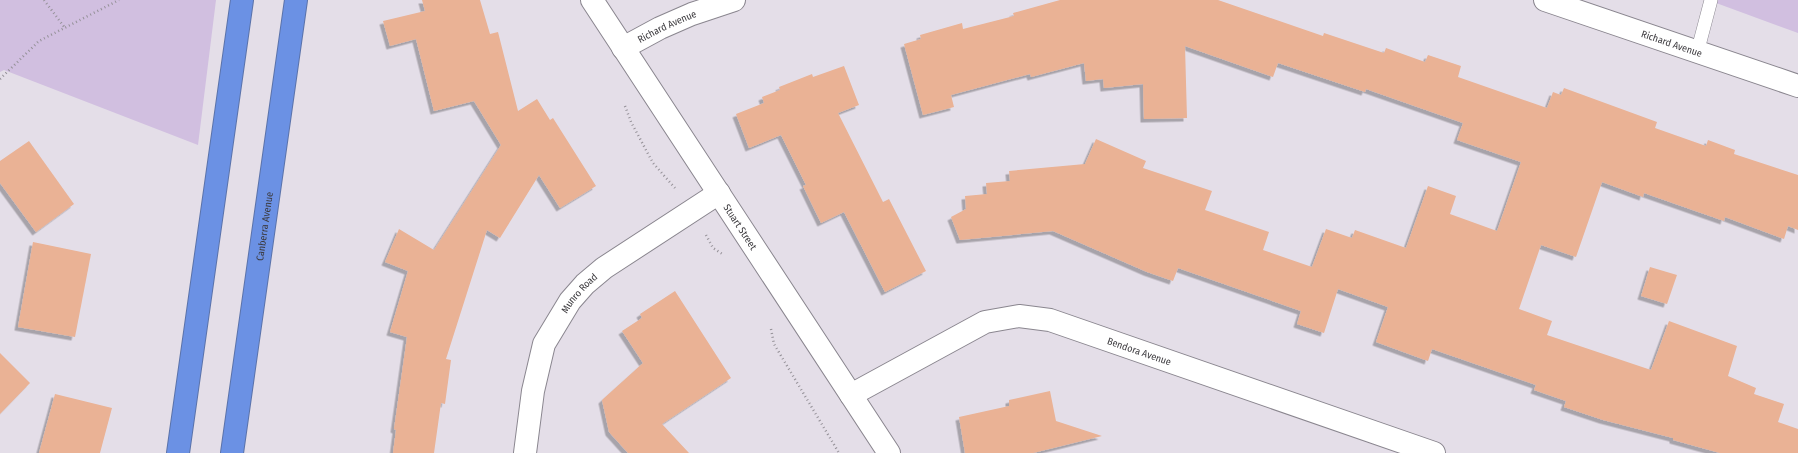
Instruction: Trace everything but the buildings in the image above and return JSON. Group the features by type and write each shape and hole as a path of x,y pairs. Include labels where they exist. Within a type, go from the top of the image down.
{"highway":[{"path":"178,453 242,0"},
{"name":"Canberra Avenue","path":"232,453 296,0"}],"street":[{"name":"Stuart Street","path":"592,0 889,453"},
{"name":"Richard Avenue","path":"623,48 660,28 692,14 734,0"},
{"name":"Richard Avenue","path":"1545,0 1697,53 1798,86"},
{"name":"Munro Road","path":"525,453 533,391 544,344 570,301 585,284 604,268 719,192"},
{"name":"Bendora Avenue","path":"851,395 985,322 1019,316 1050,320 1434,453"}],"lane":[{"path":"1697,53 1712,0"}],"path":[{"path":"44,0 65,28"},
{"path":"0,79 39,41 119,0"}],"shaded area":[{"path":"0,0 216,0 198,145 4,70 0,72"},
{"path":"1708,0 1798,0 1798,33"}]}
